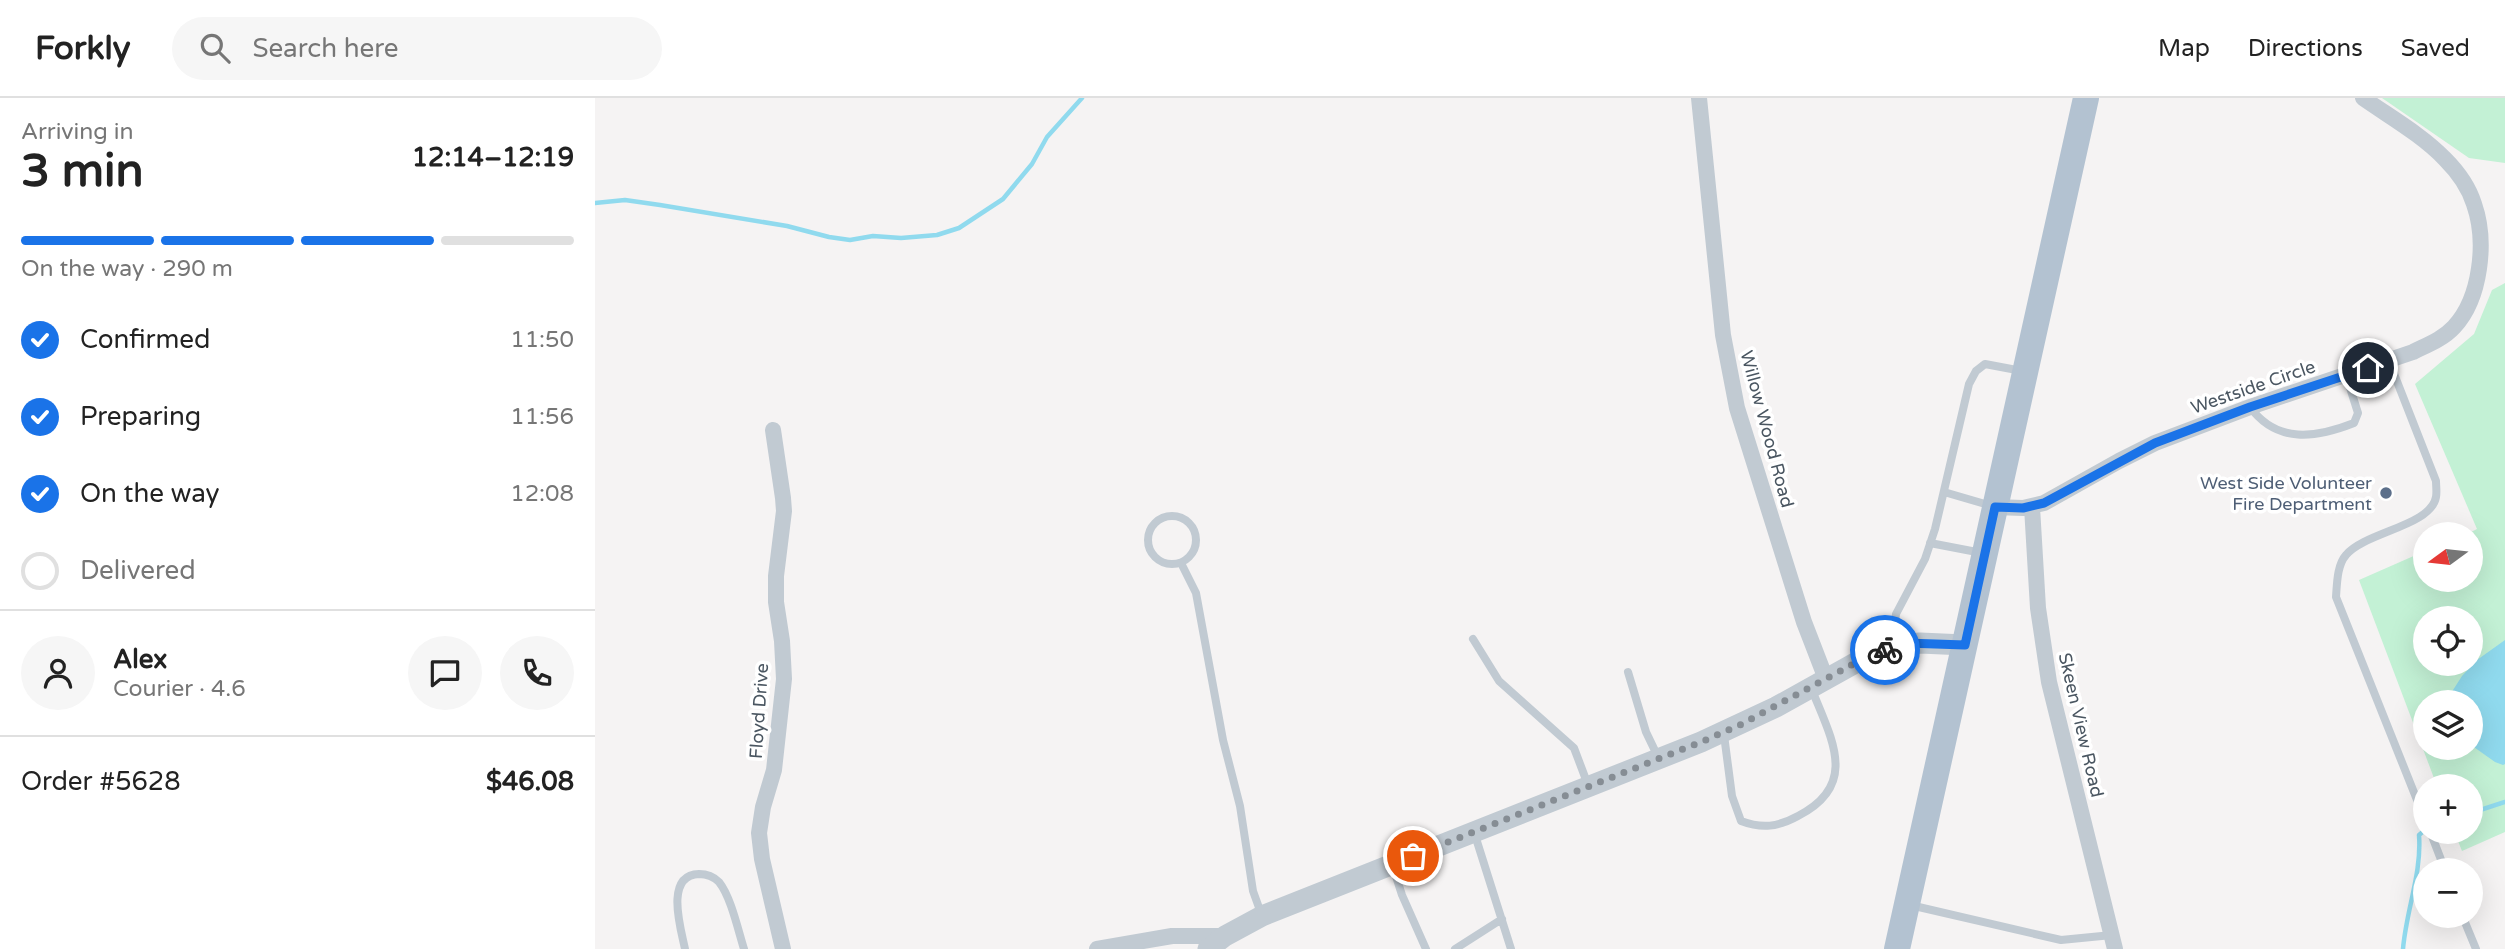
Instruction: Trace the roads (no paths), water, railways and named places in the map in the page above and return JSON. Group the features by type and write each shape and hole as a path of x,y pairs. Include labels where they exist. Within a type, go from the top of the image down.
{"main road":[{"path":"1897,949 2086,98"}],"street":[{"name":"Willow Wood Road","path":"1699,98 1729,373 1737,408 1804,622 1819,683"},
{"name":"Westside Circle","path":"1995,507 2032,507 2057,498 2155,443 2250,407 2389,361 2435,341 2452,330 2471,300 2477,279 2480,251 2475,205 2466,186 2445,159 2363,98"},
{"name":"Floyd Drive","path":"773,430 784,511 776,576 776,602 784,680 774,770 763,807 759,833 762,859 783,949"},
{"name":"Skeen View Road","path":"2032,507 2038,608 2049,682 2113,942"},
{"path":"1207,949 1262,916 1724,732 1857,662 1893,647 1920,643 1965,645"},
{"path":"1097,949 1172,936 1225,936"}],"lane":[{"path":"2389,361 2436,481 2436,500 2427,514 2360,543 2344,556 2337,576 2336,597 2413,790"},
{"path":"1893,647 1896,614 1925,559 1930,543 1969,384 1976,371 1985,364 2025,372"},
{"path":"2250,407 2260,421 2280,432 2312,436 2339,429 2354,423 2358,413 2346,375"},
{"path":"1944,492 1995,507"},
{"path":"1172,516 1187,522 1196,536 1193,552 1181,563 1173,565 1159,561 1149,549 1147,541 1151,527 1164,517 1172,516"},
{"path":"1930,543 1985,554"},
{"path":"1181,563 1196,593 1223,740 1240,806 1253,891 1262,916"},
{"path":"1473,639 1499,681 1574,748 1589,787"},
{"path":"1628,672 1646,732 1659,760"},
{"path":"1724,732 1732,796 1741,821 1757,827 1787,822 1812,809 1831,789 1836,767 1819,683"},
{"path":"1474,832 1511,949"},
{"path":"1393,864 1402,895 1426,949"},
{"path":"685,949 676,904 682,884 687,878 698,874 718,881 725,892 744,949"},
{"path":"1907,905 2061,940 2113,942"},
{"path":"1455,949 1502,919"},
{"path":"2467,928 2476,949"}],"water":[{"path":"2505,640 2503,765 2483,754 2483,690 2453,690 2462,676 2483,676 2483,656"}],"waterway":[{"path":"595,203 625,200 660,205 787,226 850,240 873,236 901,238 937,235 959,228 1003,199 1032,164 1047,137 1082,98"},
{"path":"2483,809 2505,802"},
{"path":"2403,949 2416,878 2419,844"}],"place":[{"name":"West Side Volunteer Fire Department","path":"2386,493"}]}
